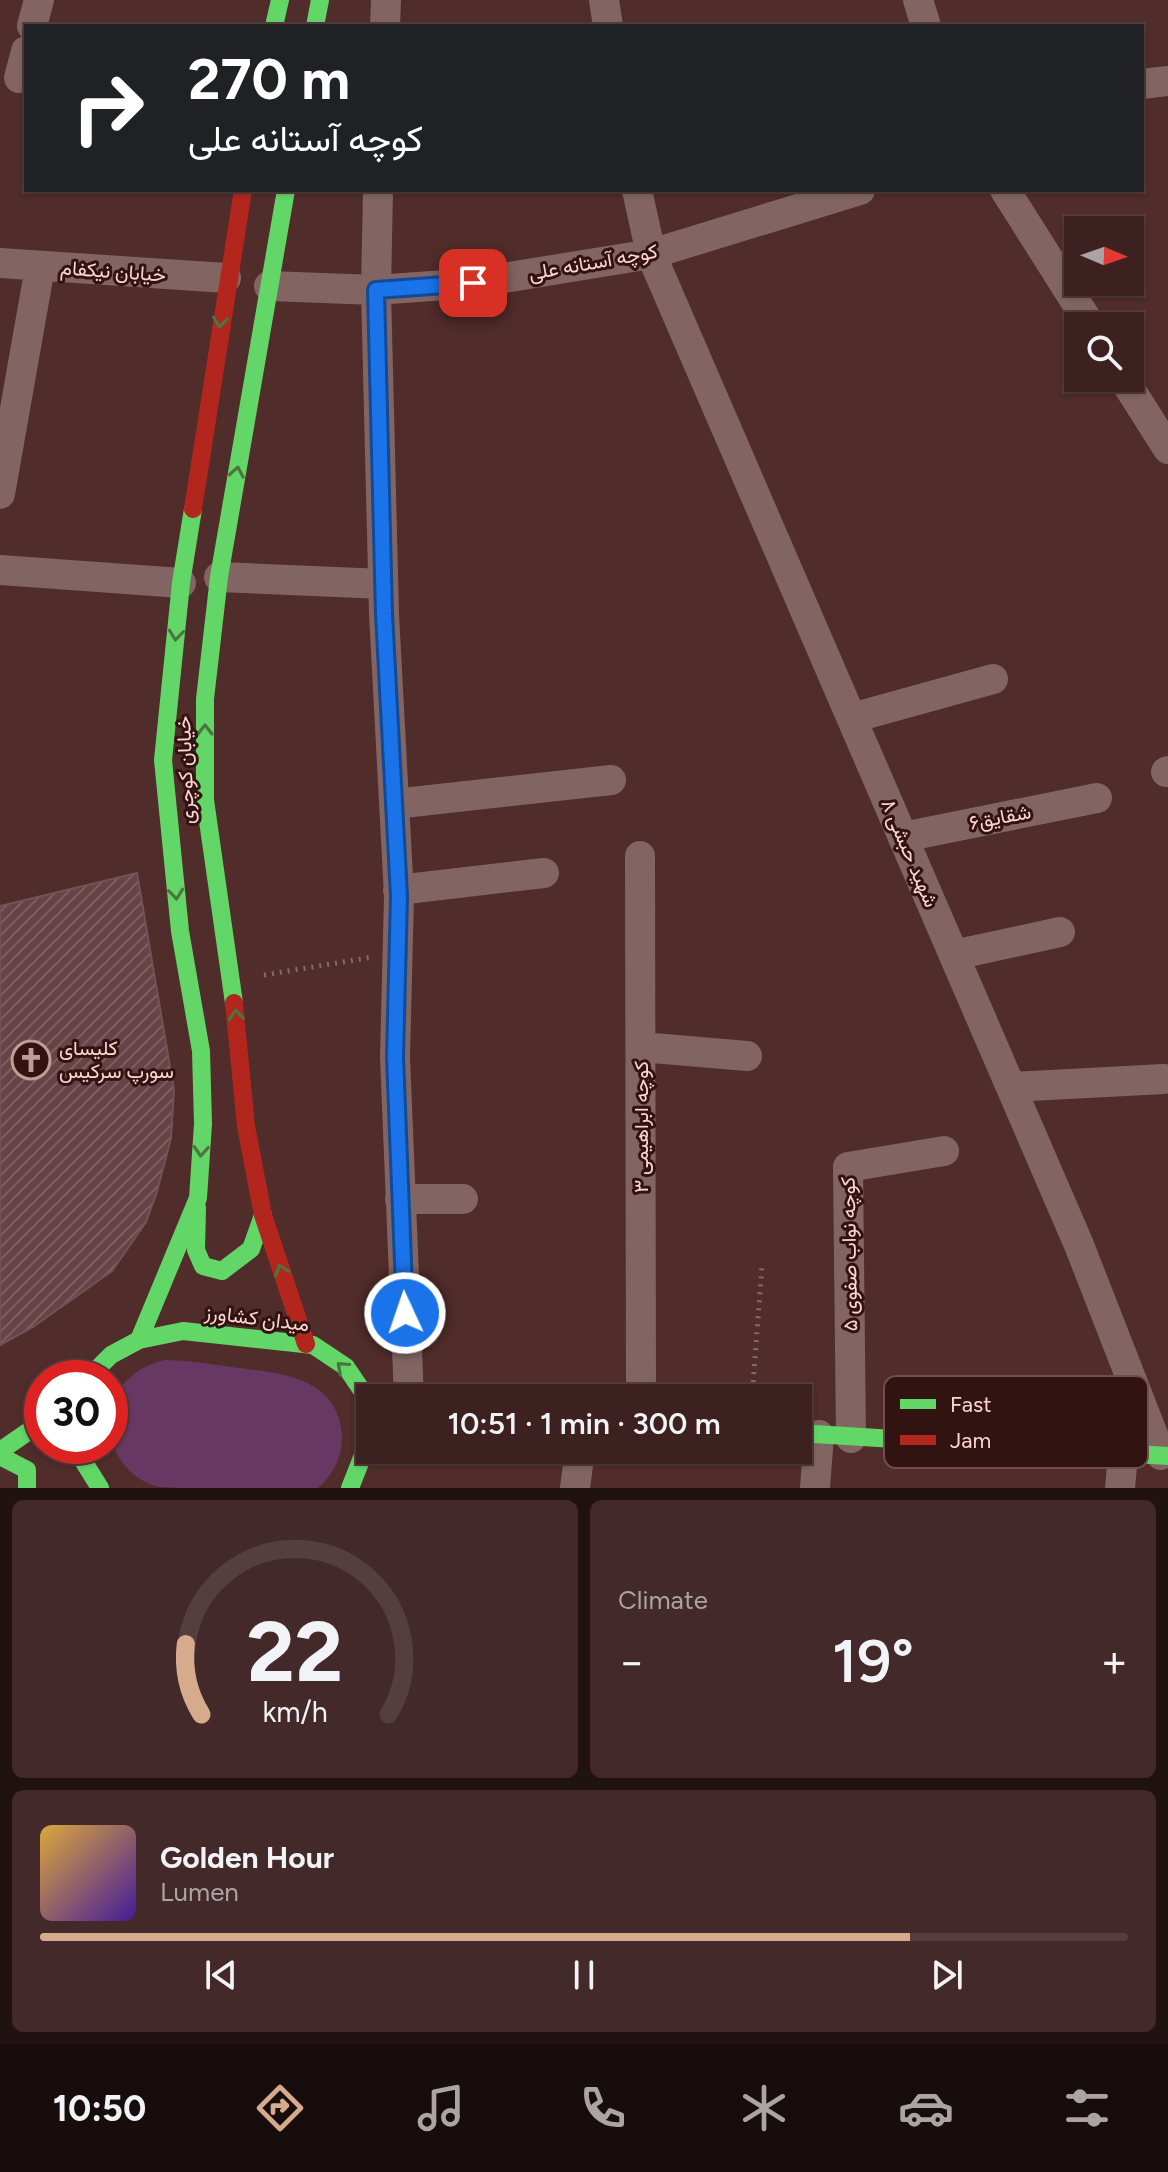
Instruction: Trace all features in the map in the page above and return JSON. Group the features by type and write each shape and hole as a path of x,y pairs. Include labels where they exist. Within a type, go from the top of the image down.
{"main road":[{"path":"274,24 280,0"},
{"path":"315,24 320,0"},
{"name":"خیابان کوچری","path":"139,1340 198,1198 203,1124 201,1051 180,931 163,760 181,583 226,278 243,192"},
{"name":"خیابان کوچری","path":"286,192 219,577 205,699 205,800 232,980 246,1126 263,1215 306,1344"},
{"path":"198,1198 196,1250 203,1266 222,1271 243,1262 256,1246 263,1215"},
{"name":"میدان کشاورز","path":"106,1360 139,1340 183,1331 306,1344 346,1367 358,1384"},
{"path":"812,1434 884,1440"},
{"path":"0,1453 24,1435"},
{"path":"0,1453 19,1460 28,1470 31,1480 27,1488"},
{"path":"85,1464 100,1488"},
{"name":"میدان کشاورز","path":"353,1486 361,1464"}],"street":[{"path":"33,24 39,0"},
{"path":"385,24 386,0"},
{"path":"604,0 608,24"},
{"path":"918,0 925,24"},
{"path":"1144,84 1168,81"},
{"path":"378,192 376,290 383,584 398,890 395,1057 408,1384"},
{"name":"شهید حبشی ۸","path":"637,192 651,254 1133,1376"},
{"name":"کوچه آستانه علی","path":"269,286 376,290 473,283 651,254 853,192"},
{"path":"1006,192 1082,312"},
{"name":"خیابان نیکفام","path":"0,263 226,278"},
{"path":"0,494 40,267"},
{"path":"1132,392 1168,449"},
{"path":"0,570 181,583"},
{"path":"219,577 383,584"},
{"path":"852,718 993,679"},
{"path":"394,804 611,780"},
{"name":"شقایق۶","path":"903,837 1097,798"},
{"name":"کوچه ابراهیمی ۳","path":"640,856 641,1384"},
{"path":"398,890 544,873"},
{"path":"954,955 1060,932"},
{"path":"641,1047 747,1056"},
{"path":"1011,1087 1164,1079"},
{"name":"کوچه نواب صفوی ۵","path":"851,1438 848,1167 944,1151"},
{"path":"400,1199 463,1199"},
{"name":"شهید حبشی ۸","path":"1148,1413 1165,1455"},
{"path":"575,1488 578,1464"},
{"path":"812,1464 815,1488"},
{"path":"1120,1488 1122,1468"}],"path":[{"path":"232,980 397,953"},
{"path":"753,1384 762,1266"}],"shaded area":[{"path":"165,1360 198,1362 285,1375 317,1388 329,1399 338,1414 342,1434 339,1457 329,1477 318,1488 158,1487 146,1482 124,1464 128,1464 128,1380 147,1366"}],"building":[{"path":"137,873 174,1090 171,1138 157,1192 146,1222 112,1271 33,1327 0,1345 0,906"}],"traffic: fast":[{"path":"274,24 280,0"},
{"path":"315,24 320,0"},
{"path":"234,1003 205,800 205,699 219,577 286,192"},
{"path":"139,1340 198,1198 203,1124 201,1051 180,931 163,760 181,583 193,509"},
{"path":"197,1208 196,1250 203,1266 222,1271 251,1249 263,1215"},
{"path":"106,1360 139,1340 183,1331 313,1345 346,1367 367,1398 367,1445 350,1488"},
{"path":"0,1451 24,1434"},
{"path":"812,1434 884,1438"},
{"path":"1148,1455 1168,1456"},
{"path":"0,1456 27,1470 27,1488"},
{"path":"85,1464 100,1488"}],"traffic: jam":[{"path":"193,509 243,192"},
{"path":"234,1003 246,1126 263,1215 306,1344"}],"place":[{"name":"کلیسای سورپ سرکیس","path":"31,1060"}],"route":[{"path":"405,1313 395,1057 399,896 384,614 376,290 473,283"}]}
